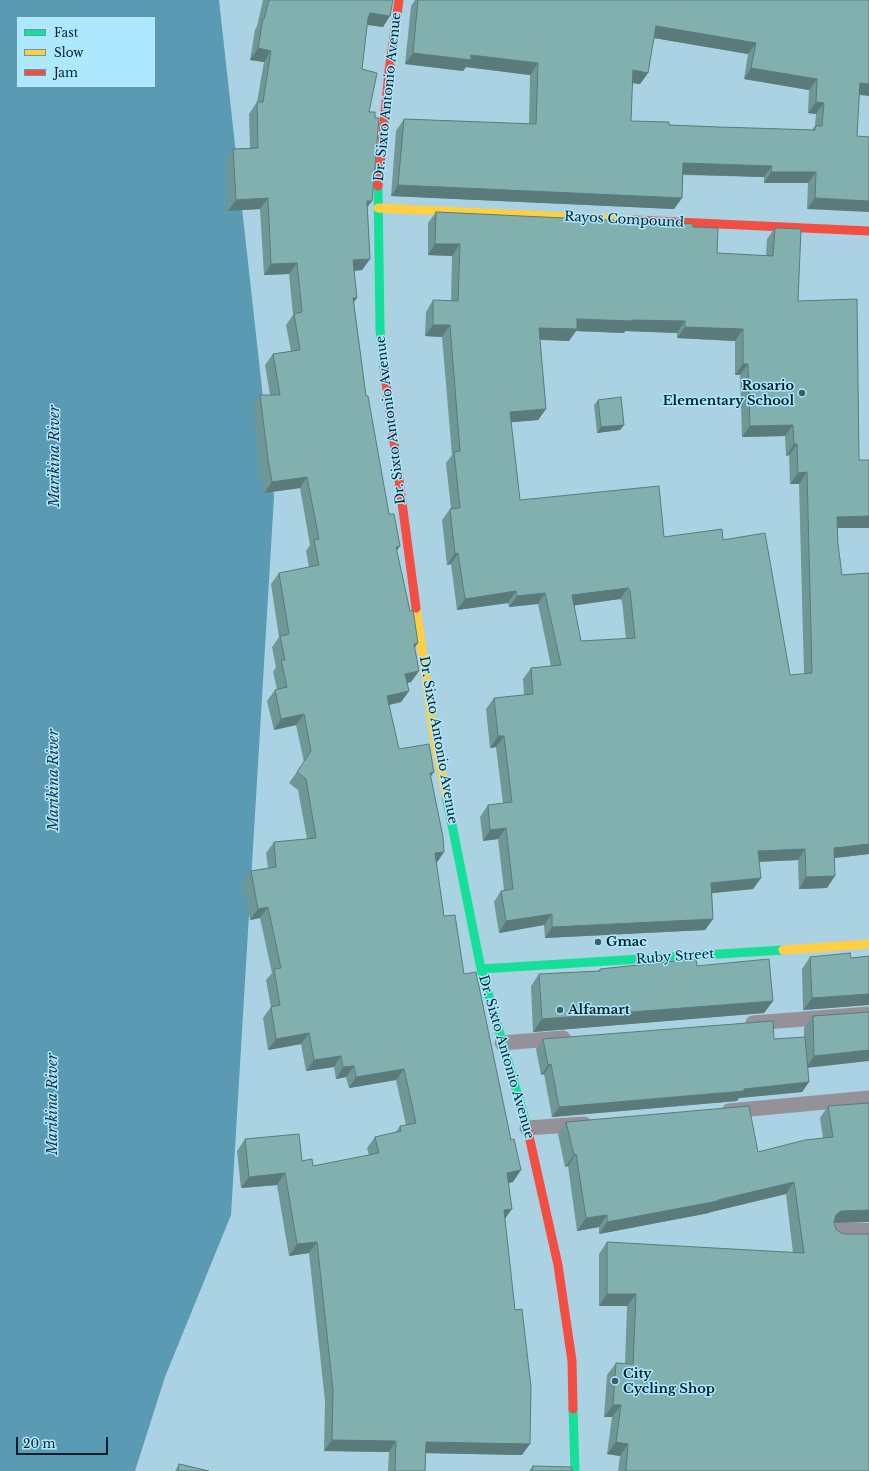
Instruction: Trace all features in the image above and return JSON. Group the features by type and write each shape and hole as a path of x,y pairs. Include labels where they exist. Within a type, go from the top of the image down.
{"main road":[{"name":"Dr. Sixto Antonio Avenue","path":"400,0 383,125 378,208 380,329 399,495 434,736 481,970 527,1128 558,1265 572,1361 575,1471"},
{"name":"Rayos Compound","path":"378,208 869,231"},
{"name":"Ruby Street","path":"481,970 869,944"}],"street":[{"path":"838,1234 869,1234"}],"lane":[{"path":"735,1025 869,1014"},
{"path":"502,1043 577,1037"},
{"path":"713,1113 869,1098"},
{"path":"527,1128 596,1123"}],"water":[{"name":"Marikina River","path":"0,0 219,0 274,497 231,1215 165,1377 135,1471 0,1471"}],"building":[{"path":"269,0 393,0 390,16 370,13 368,18 362,69 377,73 369,112 375,112 375,118 379,118 372,201 367,201 370,259 353,260 357,298 353,298 366,396 368,396 389,514 394,514 400,546 396,547 410,611 413,610 418,643 414,644 419,671 405,674 409,691 387,696 399,749 429,744 434,772 430,773 443,837 444,852 435,853 444,916 455,915 464,974 476,972 511,1140 514,1139 521,1170 507,1173 512,1209 504,1210 515,1310 522,1309 531,1387 530,1444 426,1442 425,1471 395,1471 396,1441 332,1440 333,1390 317,1242 297,1244 285,1173 249,1177 245,1139 299,1134 302,1161 312,1159 313,1166 379,1153 375,1137 401,1131 400,1126 416,1123 404,1069 356,1077 354,1066 343,1067 341,1056 314,1060 309,1033 276,1039 271,1007 280,1005 274,969 281,968 268,907 258,909 251,871 276,867 274,842 316,838 306,779 297,772 311,751 304,714 281,719 275,690 287,687 281,660 285,660 280,636 289,634 279,573 319,565 314,540 319,539 307,477 272,482 260,395 280,395 273,354 300,350 294,314 302,312 297,263 271,264 268,198 236,200 233,149 258,148 257,102 263,102 271,51 258,48 263,18 264,19"},
{"path":"418,0 869,0 869,84 860,83 857,136 869,137 869,201 815,198 816,172 771,172 772,166 683,163 682,198 398,185 404,119 536,124 538,63 471,55 471,60 413,53","holes":["656,26 756,43 751,68 817,79 816,102 824,103 822,126 815,126 815,130 669,125 669,122 631,121 633,70 648,73"]},
{"path":"436,212 693,224 693,227 718,228 717,253 773,256 775,228 801,229 798,301 857,299 859,460 869,460 869,516 837,517 838,544 842,575 869,573 869,844 834,848 835,876 806,877 805,849 758,851 761,878 711,883 713,919 552,927 552,914 506,921 501,891 513,889 506,828 490,830 488,805 512,802 504,736 498,736 494,698 533,694 531,668 561,665 545,593 517,596 516,591 465,599 458,553 455,554 450,509 460,508 454,452 460,451 450,325 433,325 433,300 458,301 460,244 435,244","holes":["577,319 685,321 685,327 743,329 743,364 748,364 750,426 793,425 794,444 797,444 798,473 807,472 812,673 790,675 765,533 723,540 722,529 664,537 659,486 520,500 510,412 546,409 539,328 577,329","628,588 630,590 635,638 581,641 572,595"]},
{"path":"621,397 624,425 601,427 598,400"},
{"path":"850,953 851,958 869,956 869,994 812,998 810,957"},
{"path":"696,959 697,966 769,959 773,1001 542,1019 539,974 600,971 600,969"},
{"path":"869,1012 869,1050 814,1056 813,1016"},
{"path":"773,1021 774,1039 805,1037 809,1082 744,1089 744,1091 559,1107 551,1064 548,1065 543,1039"},
{"path":"869,1103 869,1210 841,1211 836,1215 834,1222 836,1229 841,1233 869,1234 869,1471 626,1471 628,1444 616,1442 621,1405 613,1405 616,1363 633,1364 636,1294 607,1294 607,1242 804,1253 794,1182 718,1201 607,1222 607,1215 586,1218 576,1154 574,1155 566,1122 749,1106 758,1152 805,1140 833,1137 828,1106"},
{"path":"179,1464 209,1471 178,1471"},
{"path":"533,1466 572,1467 572,1471 532,1471"}],"traffic: fast":[{"path":"378,186 380,329 384,367"},
{"path":"446,795 481,969 527,1127"},
{"path":"481,969 783,950"},
{"path":"573,1409 575,1471"}],"traffic: slow":[{"path":"378,208 634,220"},
{"path":"416,608 434,736 446,795"},
{"path":"783,950 869,944"}],"traffic: jam":[{"path":"378,186 389,71 399,0"},
{"path":"634,220 869,231"},
{"path":"384,367 416,608"},
{"path":"527,1127 558,1265 572,1361 573,1409"}],"place":[{"name":"Rosario Elementary School","path":"802,393"},
{"name":"Gmac","path":"598,942"},
{"name":"Alfamart","path":"560,1010"},
{"name":"City Cycling Shop","path":"615,1381"}]}
